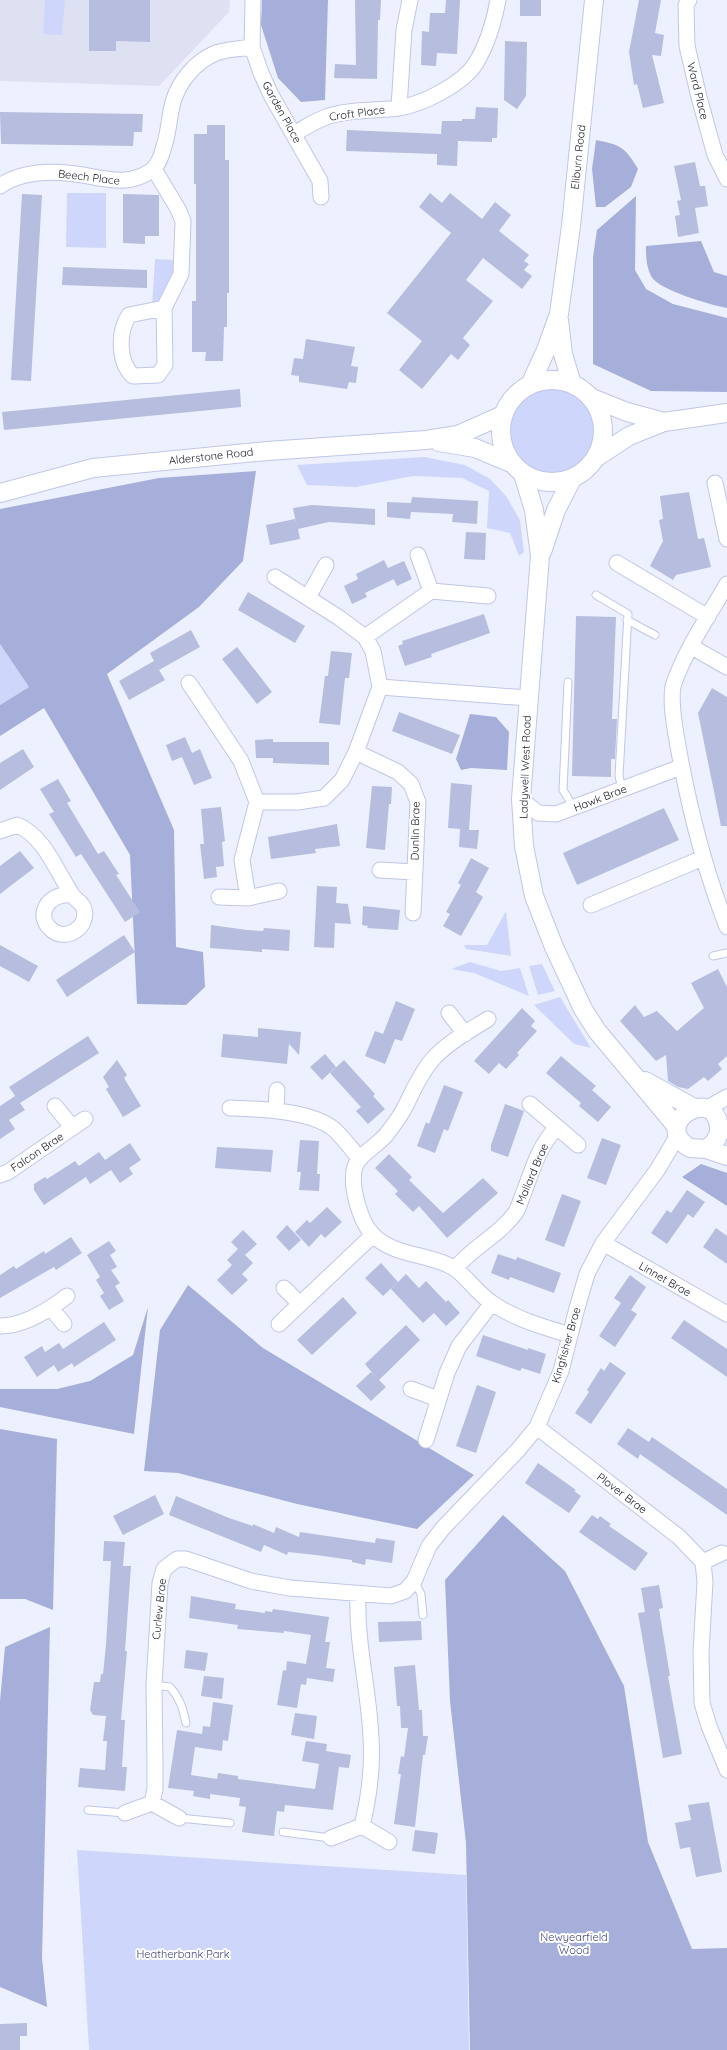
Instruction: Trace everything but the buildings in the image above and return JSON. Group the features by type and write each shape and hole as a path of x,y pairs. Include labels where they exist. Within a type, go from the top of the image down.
{"street":[{"name":"Garden Place","path":"252,0 252,47 271,95 320,182 322,197"},
{"name":"Croft Place","path":"399,108 404,30 410,0"},
{"name":"Croft Place","path":"294,134 311,123 331,115 399,108 427,100 453,85 475,65 487,42 498,0"},
{"name":"Eliburn Road","path":"530,385 546,350 559,314 594,0"},
{"name":"Ward Place","path":"688,0 686,5 687,46 698,97 715,156 727,179"},
{"path":"164,308 129,315 125,322 121,347 125,368 132,376 158,375 165,365 164,308 181,274 183,221 178,209 154,169 161,157 166,142 173,102 178,88 193,67 216,53 252,47"},
{"name":"Beech Place","path":"0,186 18,176 66,172 125,182 139,179 154,169"},
{"name":"Eliburn Road","path":"559,314 563,354 572,384"},
{"path":"664,422 627,412 592,398 572,384 551,380 530,385 513,397 503,415 501,437 503,448 517,468 538,481 555,483 572,479 586,470 597,457 629,436 664,422 727,413"},
{"path":"592,398 602,416 603,437 597,457"},
{"name":"Alderstone Road","path":"0,493 93,468 267,451 426,440 458,435 503,415"},
{"name":"Alderstone Road","path":"426,440 475,448 517,468"},
{"name":"Ladywell West Road","path":"517,468 534,510 540,556 521,799 526,856 534,896 551,940 583,1009 597,1031 677,1131 682,1143 698,1149 727,1156"},
{"name":"Ladywell West Road","path":"540,556 556,510 572,479"},
{"path":"715,483 727,539"},
{"path":"418,555 431,591"},
{"path":"617,563 708,617"},
{"path":"308,597 326,565"},
{"path":"257,802 297,802 324,798 342,780 356,752 380,687 373,651 365,637 308,597 275,577"},
{"path":"727,584 692,647 674,684 673,718 681,767 703,858 727,927"},
{"path":"365,637 431,591 488,596"},
{"path":"692,647 727,666"},
{"path":"189,683 241,761 257,802 242,860 248,898"},
{"path":"380,687 528,698"},
{"name":"Dunlin Brae","path":"356,752 398,772 411,784 418,802 413,913"},
{"name":"Hawk Brae","path":"521,799 538,812 556,814 681,767"},
{"path":"0,831 17,825 26,828 51,858 72,896"},
{"path":"591,905 703,858"},
{"name":"Dunlin Brae","path":"380,870 414,872"},
{"path":"219,897 248,898 279,891"},
{"path":"449,1014 465,1034"},
{"path":"488,1019 465,1034 432,1060 418,1081 404,1109 393,1126 378,1144 360,1158 354,1169 354,1188 363,1218 373,1235 389,1246 442,1262 455,1269 471,1286 492,1303 525,1320 570,1335"},
{"name":"Ladywell West Road","path":"629,1071 659,1090 712,1112 723,1125 715,1141 698,1149"},
{"path":"276,1110 277,1090"},
{"path":"677,1131 682,1115 727,1097"},
{"path":"530,1104 578,1145"},
{"name":"Falcon Brae","path":"55,1106 72,1128"},
{"path":"230,1108 276,1110 322,1121 333,1128 360,1158"},
{"name":"Falcon Brae","path":"0,1175 8,1172 85,1119"},
{"name":"Mallard Brae","path":"455,1269 464,1257 499,1232 516,1211 535,1161 546,1139 557,1127"},
{"name":"Kingfisher Brae","path":"443,1528 514,1455 537,1427 561,1371 587,1274 603,1243 658,1169 677,1131"},
{"name":"Kingfisher Brae","path":"658,1169 673,1158 698,1149"},
{"path":"279,1324 373,1235"},
{"name":"Linnet Brae","path":"603,1243 727,1314"},
{"path":"284,1288 300,1304"},
{"path":"0,1326 10,1326 51,1308 67,1296"},
{"path":"426,1440 447,1373 459,1346 492,1303"},
{"path":"51,1308 64,1324"},
{"path":"411,1389 438,1399"},
{"name":"Plover Brae","path":"537,1427 679,1537 703,1562"},
{"name":"Curlew Brae","path":"152,1803 155,1762 154,1685 160,1583 164,1569 177,1559 186,1559 251,1581 290,1588 391,1596 405,1591 414,1581 429,1546 443,1528"},
{"path":"722,1553 703,1562 705,1582 702,1652 702,1703 721,1738 727,1770"},
{"path":"358,1594 357,1623 371,1737 371,1768 367,1803 362,1826"},
{"path":"125,1813 152,1803 179,1818"},
{"path":"331,1838 362,1826"},
{"path":"362,1826 389,1842"}],"lane":[{"path":"596,595 628,614 619,776 622,790"},
{"path":"627,620 655,635"},
{"path":"568,682 563,790 574,808"},
{"path":"713,956 727,953"},
{"path":"414,1581 421,1594 424,1615"},
{"path":"154,1685 170,1687 183,1708 186,1723"},
{"path":"88,1810 125,1813"},
{"path":"179,1818 230,1823"},
{"path":"283,1832 331,1838"}],"shaded area":[{"path":"0,0 230,0 229,12 159,86 0,81"}],"green space":[{"path":"45,0 65,0 62,35 43,34"},
{"path":"262,0 328,0 325,100 301,102 278,78 261,25"},
{"path":"596,140 622,148 626,151 638,169 631,187 605,207 596,207 592,169"},
{"path":"67,193 106,193 106,248 66,247"},
{"path":"636,196 635,270 646,289 673,304 727,318 727,392 651,391 593,364 593,257 597,230"},
{"path":"701,241 714,272 727,276 727,308 709,304 674,291 656,281 649,272 646,246"},
{"path":"155,259 176,260 171,288 155,306 152,307"},
{"path":"544,386 562,386 578,393 590,405 597,421 597,439 590,455 578,467 562,474 544,474 528,467 516,455 509,439 509,421 516,405 528,393"},
{"path":"424,457 465,465 490,479 506,496 520,520 524,552 519,556 510,533 487,528 489,491 462,478 413,476 356,487 307,485 297,465"},
{"path":"256,471 243,561 199,607 107,674 174,830 176,947 203,952 205,987 186,1005 137,1004 130,855 44,708 0,736 0,705 29,687 0,644 0,509 159,478"},
{"path":"0,644 29,687 0,705"},
{"path":"470,714 496,717 509,732 507,770 471,768 461,770 456,759"},
{"path":"506,911 511,956 466,949 464,945 487,945"},
{"path":"470,962 501,971 520,968 529,996 474,973 451,969"},
{"path":"542,964 555,991 538,995 529,966"},
{"path":"560,997 591,1048 574,1044 534,1005"},
{"path":"701,1164 727,1173 727,1206 682,1177"},
{"path":"188,1285 263,1348 474,1475 417,1529 297,1504 178,1473 144,1471 160,1330"},
{"path":"148,1307 134,1434 0,1407 0,1389 57,1389 90,1381 133,1355"},
{"path":"0,1429 57,1439 53,1610 25,1599 0,1599"},
{"name":"Newyearfield Wood","path":"503,1515 565,1571 624,1686 648,1842 692,1949 727,1948 727,2050 470,2050 466,1843 450,1701 445,1580"},
{"path":"50,1627 42,1958 47,2007 0,1987 0,1701 5,1647"},
{"name":"Heatherbank Park","path":"77,1850 466,1875 469,2050 89,2050"}]}
